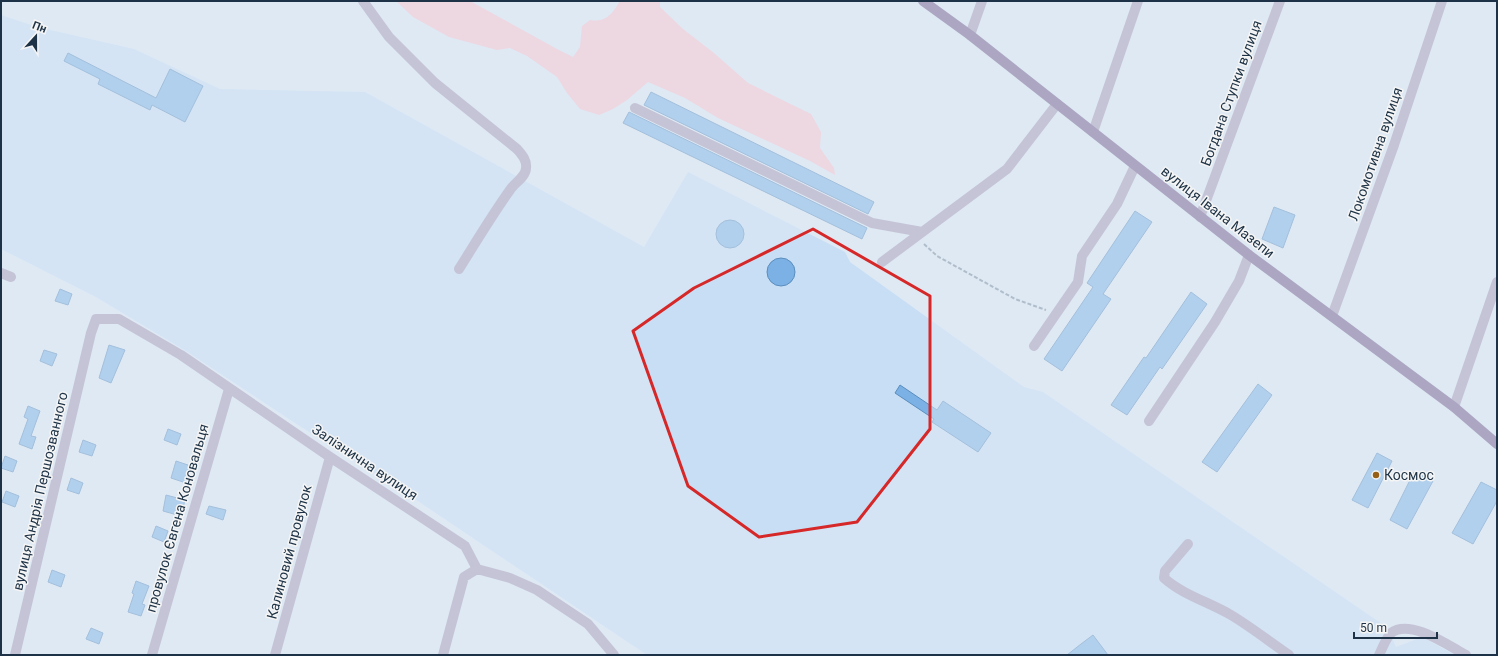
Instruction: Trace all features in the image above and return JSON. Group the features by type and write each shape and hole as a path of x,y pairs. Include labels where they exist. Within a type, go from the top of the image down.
{"main road":[{"name":"вулиця Івана Мазепи","path":"923,1 970,35 1249,255 1454,407 1497,444"}],"street":[{"path":"363,1 388,37 435,83 517,149 526,160 526,170 498,206 459,268"},
{"path":"970,35 982,1"},
{"path":"1093,132 1138,1"},
{"name":"Богдана Ступки вулиця","path":"1200,217 1280,1"},
{"name":"Локомотивна вулиця","path":"1332,316 1394,145 1442,1"},
{"path":"882,262 1007,169 1057,104"},
{"path":"635,108 872,223 919,235"},
{"path":"1034,346 1078,282 1082,256 1117,204 1135,166"},
{"path":"1149,421 1215,322 1239,281 1249,255"},
{"path":"1,272 11,277"},
{"path":"1454,407 1497,282"},
{"name":"Залізнична вулиця","path":"91,333 96,319 119,319 181,355 330,457 465,546 477,569"},
{"name":"вулиця Андрія Першозванного","path":"15,655 91,333"},
{"name":"провулок Євгена Коновальця","path":"152,655 229,389"},
{"name":"Калиновий провулок","path":"276,655 330,457"},
{"path":"1188,544 1165,571 1164,578 1188,594 1231,615 1289,655"},
{"path":"443,655 464,576 477,569 510,578 537,590 588,624 614,655"},
{"path":"1379,655 1390,634 1404,628 1429,635 1466,655"}],"path":[{"path":"919,235 937,256 1016,299 1057,313"}],"highlighted area":[{"path":"813,229 930,296 930,429 857,522 759,537 688,486 633,331 694,288"}],"shaded area":[{"path":"396,1 470,1 573,57 580,47 582,26 590,20 596,21 604,19 611,14 620,1 660,1 660,7 683,29 714,53 748,83 811,114 821,132 820,148 834,168 835,175 810,161 718,118 685,98 648,82 627,100 613,109 599,115 580,109 567,93 557,77 527,56 510,48 497,50 449,37 413,17"},
{"path":"1,15 37,27 134,49 220,89 365,92 644,247 688,172 845,252 850,262 1024,387 1043,392 1388,628 1396,647 1422,637 1455,655 647,655 394,485 298,425 186,351 96,297 1,249"}],"building":[{"path":"68,53 156,98 170,69 203,86 185,122 152,105 150,110 98,84 100,79 64,61"},
{"path":"651,92 874,202 868,214 644,105"},
{"path":"629,112 867,228 862,239 623,123"},
{"path":"1274,207 1295,215 1283,248 1262,239"},
{"path":"1135,211 1152,222 1103,294 1111,299 1062,371 1044,359 1093,287 1087,283"},
{"path":"730,220 740,224 744,234 740,244 730,248 720,244 716,234 720,224"},
{"path":"781,258 791,262 795,272 791,282 781,286 771,282 767,272 771,262"},
{"path":"60,289 72,294 68,305 55,301"},
{"path":"1191,292 1207,304 1162,369 1160,367 1127,415 1111,405 1144,357 1146,358"},
{"path":"109,345 125,350 111,383 99,378"},
{"path":"44,350 57,354 52,366 40,361"},
{"path":"1258,384 1272,395 1217,472 1202,462"},
{"path":"900,385 937,410 943,401 991,433 978,452 932,422 934,419 895,393"},
{"path":"28,406 40,411 31,436 36,437 32,449 19,444 28,419 24,417"},
{"path":"168,429 181,434 177,445 164,440"},
{"path":"83,440 96,445 92,456 79,452"},
{"path":"1377,453 1392,461 1368,508 1352,500"},
{"path":"5,456 17,461 13,472 1,468"},
{"path":"176,461 191,466 186,483 171,478"},
{"path":"1414,472 1433,481 1407,529 1390,520"},
{"path":"71,478 83,483 79,494 67,490"},
{"path":"1481,482 1497,490 1497,501 1473,544 1452,533"},
{"path":"6,491 19,496 15,507 2,502"},
{"path":"166,495 185,500 181,516 163,511"},
{"path":"209,506 226,510 223,520 206,514"},
{"path":"156,526 168,531 164,542 152,537"},
{"path":"52,570 65,575 61,587 48,582"},
{"path":"136,581 149,586 142,604 145,605 141,616 128,612 134,594 132,593"},
{"path":"91,628 103,633 99,644 86,639"},
{"path":"1093,635 1108,655 1067,655 1081,644"}],"place":[{"name":"Космос","path":"1376,475"}]}
